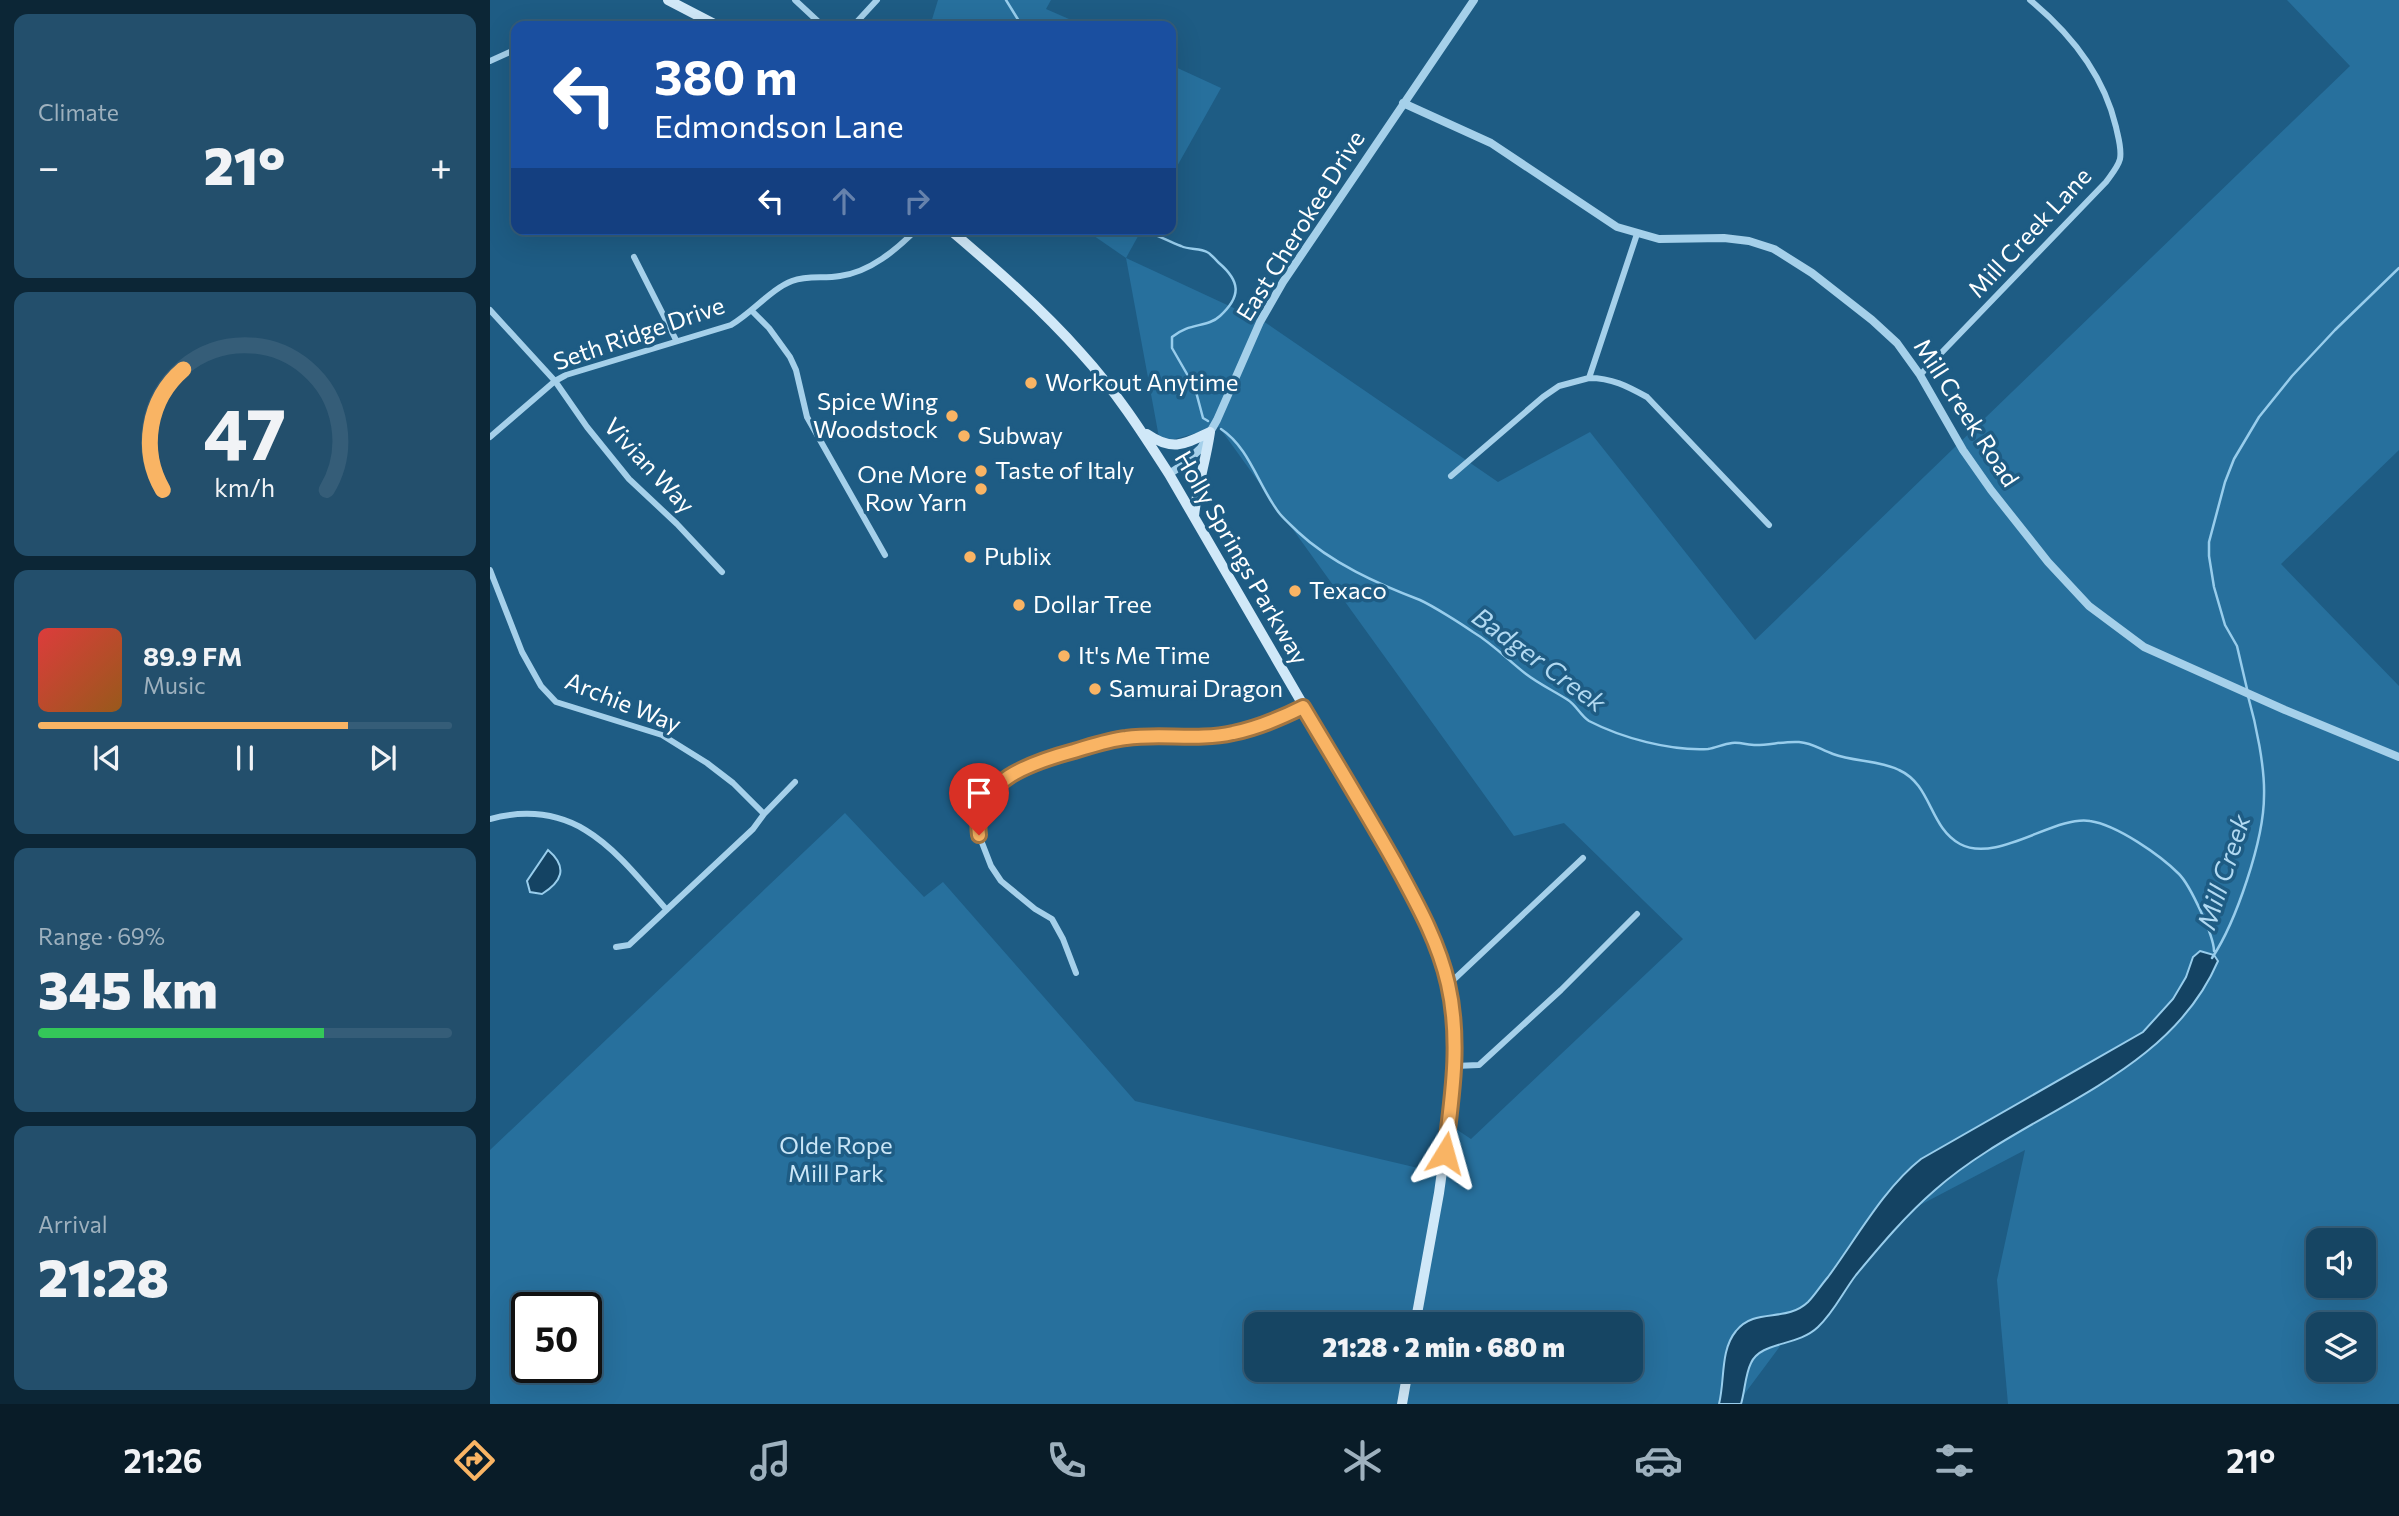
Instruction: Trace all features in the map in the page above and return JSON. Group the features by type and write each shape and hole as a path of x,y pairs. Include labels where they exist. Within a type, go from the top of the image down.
{"main road":[{"path":"668,0 708,21"},
{"name":"Holly Springs Parkway","path":"956,235 1003,275 1063,333 1101,376 1142,431 1385,846 1436,946 1448,985 1454,1029 1455,1066 1439,1192 1418,1312"},
{"path":"1142,431 1157,441 1180,446 1210,432"},
{"path":"1194,516 1198,482 1207,458 1210,432"},
{"path":"1402,1404 1406,1382"}],"street":[{"path":"795,0 818,21"},
{"path":"858,21 877,0"},
{"name":"East Cherokee Drive","path":"1169,474 1194,456 1210,432 1260,322 1283,282 1474,0"},
{"name":"Mill Creek Lane","path":"1920,375 2106,182 2120,161 2120,146 2113,114 2091,68 2056,22 2030,0"},
{"path":"490,61 511,52"},
{"name":"Mill Creek Road","path":"1403,103 1491,143 1595,214 1637,234 1660,239 1724,238 1749,241 1774,249 1812,273 1897,343 1920,375 1963,450 2048,562 2089,606 2144,647 2399,757"},
{"path":"1589,378 1637,234"},
{"name":"Seth Ridge Drive","path":"490,437 555,381 584,368 732,325 753,312 776,289 796,279 841,276 867,267 882,259 910,235"},
{"path":"634,257 676,340"},
{"name":"Vivian Way","path":"490,310 555,381 587,427 629,478 722,572"},
{"path":"753,312 769,328 790,357 796,370 807,416 885,555"},
{"path":"1451,476 1559,386 1589,378 1604,378 1625,384 1647,397 1769,525"},
{"name":"Archie Way","path":"490,570 522,652 541,686 556,702 662,735 708,763 764,814"},
{"path":"1076,973 1052,919 1035,909 1001,881 991,866 979,835 978,823 993,790 1030,763 1097,744 1128,738 1233,734 1278,719 1303,707"},
{"path":"615,947 629,944 753,829 795,782"},
{"path":"490,819 505,815 542,815 569,821 596,835 621,858 666,909"},
{"path":"1448,985 1583,858"},
{"path":"1455,1066 1479,1065 1561,990 1637,914"}],"green space":[{"path":"938,0 1051,0 1046,9 1074,21 932,21"},
{"name":"Olde Rope Mill Park","path":"2287,0 2399,0 2399,450 2281,564 2399,686 2399,1404 2008,1404 1997,1280 2025,1150 1863,1235 1818,1327 1792,1330 1737,1404 490,1404 490,1150 845,813 924,897 943,882 1135,1101 1435,1172 1447,1162 1453,1127 1471,1139 1683,939 1564,823 1514,836 1219,427 1160,443 1126,258 1266,323 1498,482 1590,432 1755,640 2350,66"},
{"path":"1176,67 1221,88 1176,168"},
{"path":"1093,235 1139,235 1126,258"}],"shaded area":[{"path":"548,850 559,863 558,880 542,894 530,892 527,881"},
{"path":"2200,951 2214,955 2218,961 2195,1002 2165,1036 2130,1065 1971,1162 1935,1190 1874,1253 1818,1327 1800,1338 1771,1347 1756,1356 1747,1373 1741,1404 1719,1404 1727,1347 1736,1331 1752,1319 1790,1312 1808,1302 1883,1199 1921,1159 2143,1032 2173,999 2186,977 2193,957"}],"waterway":[{"name":"Badger Creek","path":"1006,0 1019,21"},
{"name":"Badger Creek","path":"1155,235 1184,247 1207,252 1231,276 1236,289 1232,302 1215,320 1185,329 1172,337 1172,348 1195,388 1203,418 1208,421"},
{"name":"Mill Creek","path":"2247,689 2237,646 2225,625 2214,587 2209,556 2209,542 2225,482 2234,459 2259,417 2292,376 2399,268"},
{"name":"Badger Creek","path":"1221,429 1247,457 1280,514 1311,543 1356,572 1420,600 1461,624 1531,678 1571,702 1589,721 1616,733 1662,746 1708,749 1732,743 1756,745 1799,742 1841,757 1891,767 1910,777 1918,786 1950,837 1975,849 2008,844 2076,821 2090,821 2113,828 2161,858 2179,874 2201,911 2214,951"},
{"name":"Mill Creek","path":"2212,958 2239,903 2254,857 2263,814 2261,759 2248,696"}],"place":[{"name":"Workout Anytime","path":"1031,383"},
{"name":"Spice Wing Woodstock","path":"952,416"},
{"name":"Subway","path":"964,436"},
{"name":"Taste of Italy","path":"981,471"},
{"name":"One More Row Yarn","path":"981,489"},
{"name":"Publix","path":"970,557"},
{"name":"Texaco","path":"1295,591"},
{"name":"Dollar Tree","path":"1019,605"},
{"name":"It's Me Time","path":"1064,656"},
{"name":"Samurai Dragon","path":"1095,689"}],"route":[{"path":"979,835 978,823 993,790 1030,763 1128,738 1233,734 1278,719 1303,707 1399,870 1433,937 1439,955 1448,985 1454,1029 1454,1085 1445,1153"}]}
